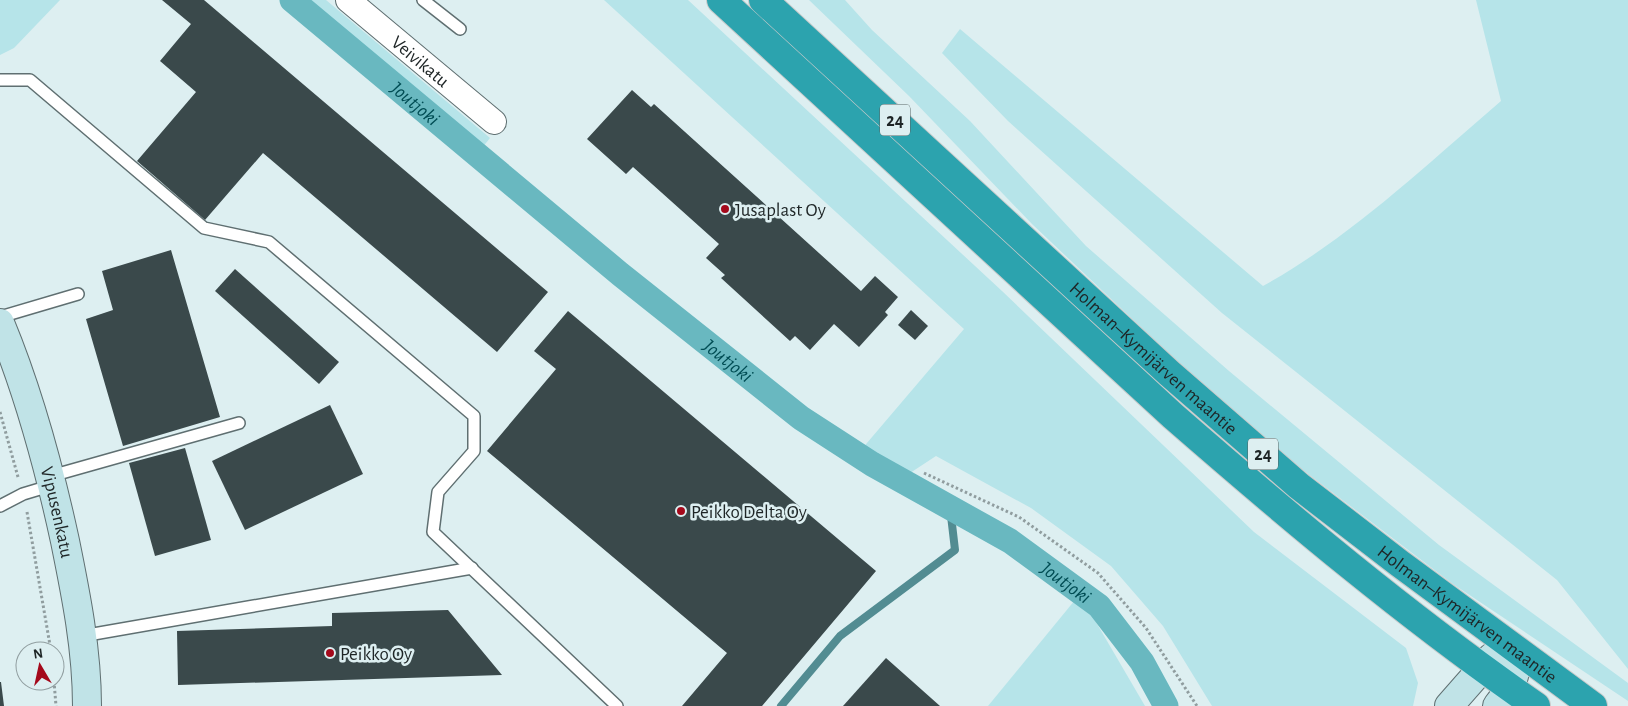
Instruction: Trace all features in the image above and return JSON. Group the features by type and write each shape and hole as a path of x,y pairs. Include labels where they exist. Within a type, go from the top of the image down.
{"highway":[{"name":"Holman–Kymijärven maantie","path":"721,0 1173,416 1341,561 1481,667 1504,697 1536,706"},
{"name":"Holman–Kymijärven maantie","path":"763,0 1170,373 1299,486 1514,649 1593,706"}],"street":[{"name":"Veivikatu","path":"358,3 494,122"},
{"name":"Vipusenkatu","path":"0,324 27,398 52,481 82,636 87,706"},
{"path":"1449,706 1481,667 1496,654 1514,649 1517,662 1515,677 1504,697"}],"lane":[{"path":"423,0 460,29"},
{"path":"0,80 30,80 204,228 269,242 474,416 474,451 438,492 433,532 617,706"},
{"path":"0,318 78,294"},
{"path":"0,506 52,481 239,424"},
{"path":"82,636 472,568"}],"path":[{"path":"0,412 23,494 39,570 50,641"},
{"path":"924,474 1019,517 1098,574 1146,628 1197,706"},
{"path":"55,691 56,706"}],"shaded area":[{"path":"0,0 60,0 14,48 0,55"},
{"path":"301,0 326,0 490,138 482,148"},
{"path":"604,0 688,0 1002,291 1254,532 1406,648 1418,683 1413,706 1212,706 1163,626 1111,566 1031,508 936,456 907,475 861,450 964,329"},
{"path":"809,0 845,0 872,30 970,121 1086,246 1229,371 1439,545 1628,683 1628,701 1453,584 1299,467 1183,367 1032,224 909,96"},
{"path":"1476,0 1628,0 1628,669 1557,580 1222,313 1008,121 942,53 960,29 1263,286 1295,267 1356,224 1501,101"},
{"path":"1075,600 1093,617 1145,706 988,706"}],"building":[{"path":"162,0 204,0 548,292 497,352 263,153 205,220 137,161 196,92 160,61 191,24"},
{"name":"Jusaplast Oy","path":"632,90 651,107 654,104 861,291 875,276 898,297 885,312 888,315 859,347 834,324 810,350 795,336 790,341 721,278 725,275 706,258 719,244 633,167 626,174 587,139"},
{"path":"171,250 220,417 123,446 86,319 113,310 102,271"},
{"path":"235,269 339,362 319,384 215,291"},
{"path":"911,310 928,326 915,340 898,325"},
{"name":"Peikko Delta Oy","path":"568,311 876,571 762,706 682,706 727,653 487,451 556,369 534,351"},
{"path":"330,405 363,474 245,530 212,461"},
{"path":"185,448 211,540 155,556 129,463"},
{"name":"Peikko Oy","path":"448,610 502,675 178,685 177,631 332,626 332,613"},
{"path":"886,658 940,706 843,706"},
{"path":"1,682 4,706 0,706"}],"waterway":[{"name":"Joutjoki","path":"292,0 620,274 801,418 872,464 1010,541 1099,606 1142,662 1166,706"},
{"path":"781,706 840,636 955,550 950,507"}],"place":[{"name":"Jusaplast Oy","path":"725,209"},
{"name":"Peikko Delta Oy","path":"681,511"},
{"name":"Peikko Oy","path":"330,653"}]}
